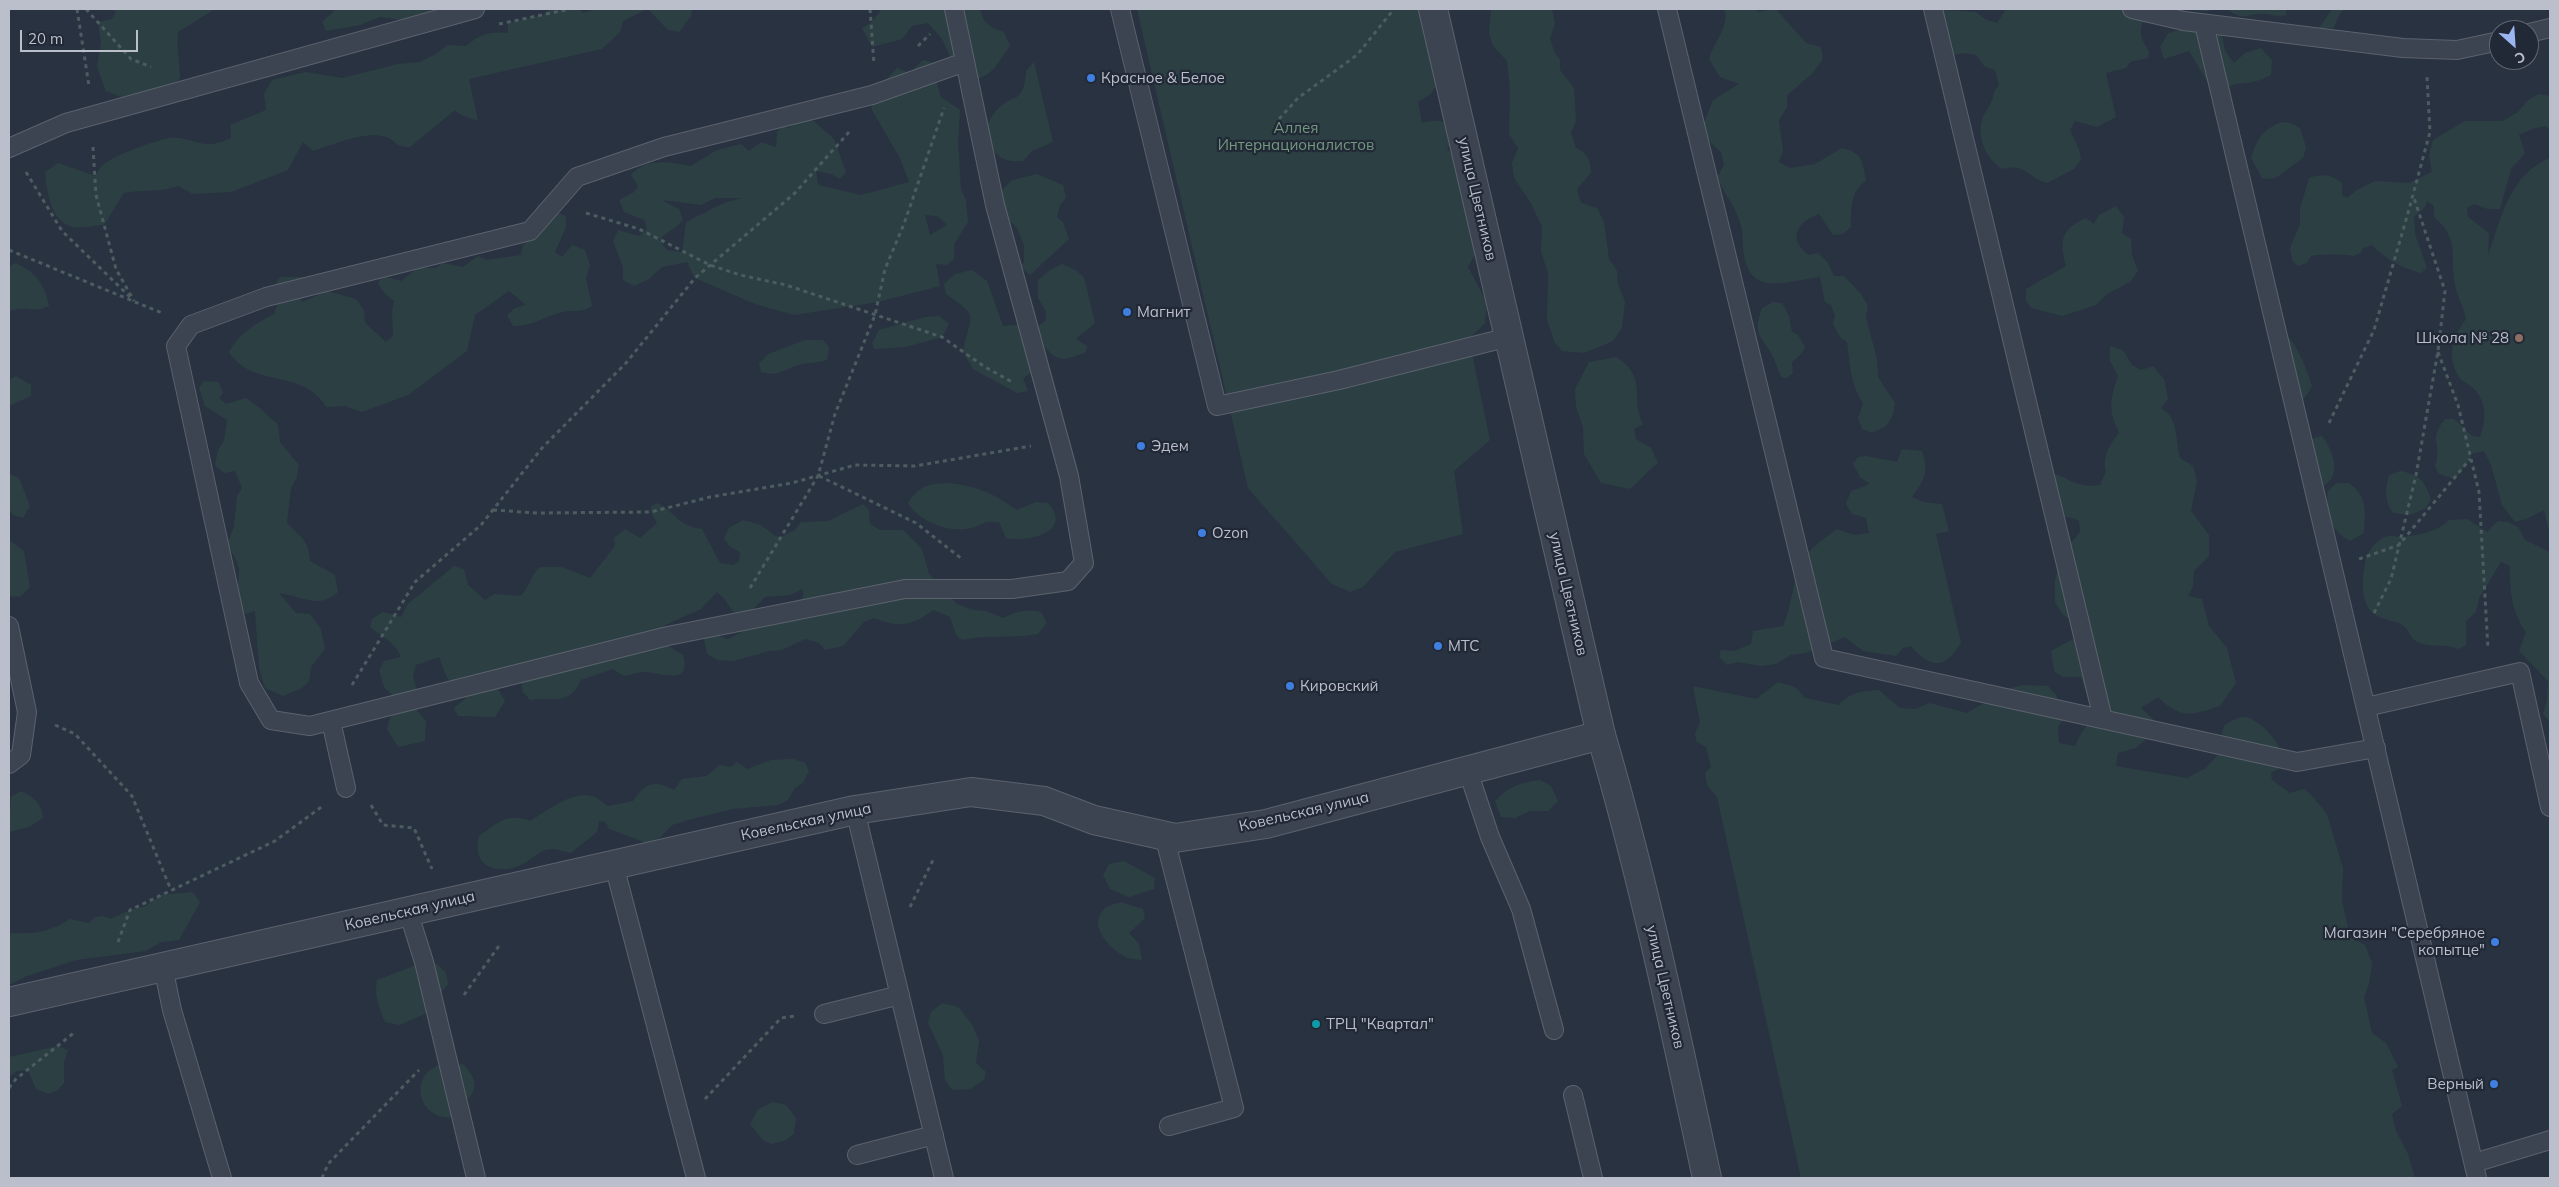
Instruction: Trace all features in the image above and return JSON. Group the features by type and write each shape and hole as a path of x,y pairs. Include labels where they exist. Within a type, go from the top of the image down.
{"street":[{"name":"улица Цветников","path":"1433,9 1601,735 1622,808 1708,1178"},
{"name":"Ковельская улица","path":"9,1002 856,810 971,792 1044,801 1094,820 1176,838 1266,824 1601,735"}],"lane":[{"path":"9,148 66,123 475,9"},
{"path":"954,9 995,205 1069,476 1084,563 1068,581 1012,589 905,589 648,641 310,726 271,720 249,683 176,346 191,325 266,297 530,231 577,178 664,147 872,95 965,62"},
{"path":"1120,9 1217,406 1339,380 1509,337"},
{"path":"1667,9 1824,658 2297,762 2376,748"},
{"path":"1933,9 2103,719"},
{"path":"2132,9 2204,24 2311,38 2425,49 2457,50 2489,42"},
{"path":"2204,24 2475,1170 2550,1140"},
{"path":"9,626 27,712 21,755 9,764"},
{"path":"2366,707 2520,672 2550,807"},
{"path":"331,721 346,788"},
{"path":"1468,771 1490,837 1521,909 1554,1030"},
{"path":"856,810 944,1178"},
{"path":"1164,835 1234,1108 1169,1126"},
{"path":"614,865 696,1178"},
{"path":"408,911 424,962 476,1178"},
{"path":"163,967 172,1010 222,1178"},
{"path":"824,1014 900,995"},
{"path":"1573,1095 1593,1178"},
{"path":"857,1155 934,1135"}],"path":[{"path":"77,9 93,116 96,195 116,268 134,301"},
{"path":"86,9 131,59 199,86"},
{"path":"331,721 415,582 481,525 542,448 626,363 695,278 805,182 846,138 872,95 874,63 870,9"},
{"path":"1279,119 1298,98 1357,55 1394,9"},
{"path":"2309,465 2374,330 2413,196 2430,132 2425,49"},
{"path":"714,627 753,585 818,476 835,414 876,315 885,269 904,224 942,114 965,62"},
{"path":"24,168 62,231 134,301"},
{"path":"2353,654 2391,580 2416,475 2438,351 2445,291 2413,196"},
{"path":"554,204 639,229 710,265 740,275 786,285 942,337 985,367 1048,402"},
{"path":"9,250 191,325"},
{"path":"2438,351 2458,405 2479,492 2489,678"},
{"path":"493,510 537,513 651,512 818,476 855,465 915,466 1059,442"},
{"path":"2333,568 2399,545 2470,458"},
{"path":"818,476 916,523 965,561"},
{"path":"27,712 75,734 132,796 171,890"},
{"path":"118,942 130,910 275,841 346,788 367,798 383,825 414,828 432,869"},
{"path":"887,943 918,894 934,858"},
{"path":"681,1121 711,1093 782,1018 824,1014"},
{"path":"9,1088 75,1032"}],"green space":[{"path":"112,9 215,9 178,32 177,44 180,79 161,93 126,99 106,91 97,67 101,42 98,22 112,19 116,12"},
{"path":"336,9 473,9 424,23 380,17 360,25 326,31 322,22"},
{"path":"550,9 579,9 583,13 596,9 647,9 623,21 620,32 602,49 469,79 478,121 461,115 455,110 410,147 398,145 386,137 378,135 349,139 313,151 303,142 288,170 231,192 193,194 178,186 124,193 104,225 80,228 65,224 59,219 51,204 45,172 58,163 95,176 101,166 116,157 164,139 178,138 205,144 221,142 231,138 230,125 266,110 264,94 272,80 306,72 342,78 398,64 420,62 436,54 447,45 466,46 485,34 495,32 508,33 508,23 543,15"},
{"path":"648,9 692,9 691,16 679,32 668,30"},
{"path":"882,9 980,9 985,22 1004,32 1010,46 994,69 978,79 969,81 950,56 942,39 928,23 912,26 902,39 872,47 862,28 871,23"},
{"name":"Аллея Интернационалистов","path":"1137,9 1424,9 1442,76 1431,94 1418,102 1422,123 1438,121 1446,123 1456,135 1447,149 1455,156 1476,243 1475,254 1468,267 1487,303 1485,323 1469,339 1490,440 1454,471 1463,534 1395,552 1363,587 1350,592 1332,584 1248,488"},
{"path":"1491,9 1552,9 1555,23 1550,39 1554,51 1560,60 1560,70 1574,88 1576,121 1571,133 1576,148 1588,158 1591,173 1577,189 1581,203 1597,208 1604,222 1609,259 1617,271 1618,284 1625,301 1622,328 1613,341 1584,353 1562,351 1555,343 1547,320 1548,273 1541,252 1542,227 1531,203 1514,178 1512,163 1518,148 1509,134 1510,89 1507,61 1493,46 1489,33"},
{"path":"1724,9 1755,9 1758,12 1776,9 1806,43 1821,47 1823,59 1812,74 1787,95 1787,107 1779,120 1783,151 1779,162 1790,168 1815,164 1842,148 1849,150 1861,159 1866,181 1857,190 1852,201 1851,227 1843,234 1833,235 1819,214 1811,217 1800,227 1796,238 1802,249 1809,255 1818,253 1828,263 1834,276 1844,276 1861,294 1868,306 1866,318 1877,359 1878,377 1895,403 1893,415 1886,426 1872,433 1862,429 1858,418 1863,404 1853,381 1847,342 1840,337 1833,324 1835,316 1831,305 1825,302 1820,277 1775,284 1765,282 1757,279 1750,271 1745,260 1740,222 1717,178 1724,165 1721,152 1710,142 1703,125 1713,100 1739,84 1720,77 1709,59 1725,21"},
{"path":"1927,9 1976,12 1986,20 1997,23 2006,9 2173,9 2144,19 2141,31 2142,39 2149,51 2148,58 2130,62 2126,68 2106,73 2116,117 2097,127 2075,121 2070,130 2079,149 2081,160 2074,169 2047,183 2022,169 2002,169 1991,159 1981,139 1981,124 1999,85 1995,70 1984,66 1976,55 1965,53 1951,55"},
{"path":"2190,9 2216,9 2199,11"},
{"path":"2227,9 2286,9 2286,15 2260,14 2243,16"},
{"path":"2332,9 2346,9 2341,12 2333,28 2319,28"},
{"path":"2204,24 2222,35 2225,51 2234,63 2245,53 2261,48 2272,60 2271,75 2257,81 2230,86 2221,97 2210,86 2189,51 2164,59 2160,47 2168,33"},
{"path":"923,60 934,63 939,71 937,84 941,97 960,110 958,142 961,190 966,200 968,222 954,244 954,259 947,265 936,264 940,286 878,302 794,315 755,304 695,278 687,262 662,267 649,279 634,286 623,280 623,267 613,241 618,230 639,236 647,229 644,220 624,212 619,200 634,192 638,186 631,175 643,165 667,162 691,166 717,150 741,144 749,151 761,142 776,147 777,132 783,126 790,128 796,116 809,117 834,139 846,172 840,179 831,174 816,171 818,185 861,195 909,182 900,158 872,110 872,95 897,68 910,73","holes":["715,198 742,198 724,203 686,222 682,252 667,250 659,240 683,220 679,209 662,200 701,205","925,215 938,216 947,225 930,235"]},
{"path":"1034,62 1053,142 1032,151 1023,161 1008,160 998,155 985,132 996,111 1020,94 1025,82 1026,71"},
{"path":"2538,94 2550,96 2550,130 2546,126 2532,129 2519,135 2525,153 2511,169 2500,209 2488,209 2474,204 2467,208 2468,217 2489,233 2488,256 2508,199 2516,186 2525,175 2550,158 2550,535 2544,510 2515,522 2502,505 2491,465 2484,451 2470,454 2471,458 2455,479 2439,474 2435,466 2437,459 2437,432 2445,419 2454,419 2472,436 2480,437 2484,423 2484,410 2480,397 2471,386 2459,377 2453,361 2452,354 2455,339 2466,319 2457,294 2453,275 2451,241 2448,233 2434,217 2434,206 2427,201 2425,207 2414,217 2415,234 2427,268 2421,273 2394,262 2382,255 2372,245 2363,248 2361,252 2354,256 2332,254 2311,256 2307,263 2298,266 2292,260 2290,248 2300,224 2300,208 2309,178 2322,175 2334,178 2342,183 2342,195 2347,198 2357,190 2375,181 2409,183 2432,172 2429,156 2433,140 2465,121 2503,121 2518,112 2527,101"},
{"path":"2281,122 2291,123 2300,128 2306,147 2303,158 2277,177 2262,178 2251,158 2253,151 2261,136 2269,128"},
{"path":"1037,174 1063,185 1066,198 1060,205 1057,217 1063,222 1069,239 1030,275 1020,267 1024,262 1024,245 1017,228 1004,215 1001,191 1012,180"},
{"path":"538,204 551,208 566,217 566,227 555,252 562,257 572,245 585,250 590,265 586,278 592,306 580,311 566,311 555,314 527,325 513,326 507,315 515,308 526,305 509,291 475,315 467,351 408,395 362,412 345,406 326,407 316,395 305,387 251,371 239,363 229,352 243,334 254,325 274,314 279,301 274,287 280,277 304,277 307,286 300,295 302,302 327,291 356,299 364,310 365,323 386,342 393,336 392,312 394,301 385,294 378,284 382,276 401,281 418,268 436,268 443,263 463,267 478,256 486,260 521,255 523,245 530,240"},
{"path":"2116,206 2124,217 2122,233 2131,239 2132,255 2138,271 2130,282 2107,294 2096,305 2062,316 2031,308 2026,301 2026,289 2066,266 2063,243 2067,231 2086,218 2094,224 2099,215"},
{"path":"15,263 34,275 42,285 49,306 38,309 15,309 9,311 9,267"},
{"path":"1062,264 1084,277 1095,323 1076,339 1087,346 1086,352 1063,359 1058,358 1043,345 1031,373 1023,378 1028,391 1017,393 973,369 963,352 971,318 965,308 946,294 944,284 955,274 972,270 987,281 1003,326 1027,324 1034,330 1046,320 1046,312 1038,298 1038,280 1050,270"},
{"path":"1773,302 1782,303 1789,316 1792,332 1798,335 1805,347 1802,353 1792,362 1793,373 1787,378 1781,377 1758,330 1762,308"},
{"path":"939,316 949,324 942,337 906,347 874,349 872,343 879,330 925,317"},
{"path":"2276,326 2294,344 2303,361 2312,386 2306,396 2298,403 2287,401 2275,363 2270,334"},
{"path":"805,340 823,340 829,347 827,360 797,365 773,374 761,372 759,364 768,354"},
{"path":"2110,346 2123,350 2132,365 2141,370 2153,366 2164,379 2168,399 2161,408 2167,412 2174,423 2180,458 2193,466 2197,481 2191,511 2209,535 2209,556 2194,571 2193,586 2188,596 2202,599 2209,626 2227,648 2236,683 2220,706 2201,712 2187,714 2180,712 2158,697 2141,708 2153,719 2155,731 2136,748 2118,753 2116,766 2187,778 2206,768 2217,756 2224,725 2243,717 2257,722 2277,743 2281,751 2283,766 2271,773 2272,780 2290,793 2304,789 2327,814 2343,868 2342,901 2350,937 2365,945 2372,963 2369,984 2364,997 2372,1033 2386,1043 2398,1067 2392,1070 2402,1106 2392,1114 2396,1131 2408,1154 2415,1178 1801,1178 1717,797 1707,785 1705,773 1711,767 1706,747 1696,741 1695,733 1700,722 1693,686 1756,699 1778,682 1795,687 1805,698 1839,705 1852,695 1879,690 1900,708 1915,709 1930,703 1967,713 2007,689 2023,685 2048,686 2056,695 2064,718 2058,727 2059,743 2075,746 2082,732 2094,717 2081,677 2063,677 2054,671 2051,651 2077,637 2080,625 2062,614 2055,602 2055,580 2063,552 2080,532 2079,521 2071,518 2044,515 2037,481 2044,472 2059,475 2083,485 2100,485 2106,472 2107,451 2119,433 2113,418 2111,404 2118,376 2110,361"},
{"path":"1617,357 1627,365 1636,381 1639,414 1643,424 1634,429 1636,439 1651,448 1658,463 1630,489 1601,483 1584,454 1583,427 1576,407 1575,389 1589,362"},
{"path":"16,376 31,385 31,396 9,406 9,380"},
{"path":"204,381 219,382 223,393 219,398 226,404 246,398 278,425 280,442 299,465 297,477 291,488 287,522 308,547 310,561 335,575 338,592 324,600 310,600 279,593 296,613 310,614 321,629 325,649 311,667 309,681 302,688 283,696 265,688 259,668 255,611 246,614 241,608 237,597 239,569 236,559 227,544 234,527 237,496 242,488 235,471 224,473 215,465 218,450 224,441 227,420 205,406 199,388"},
{"path":"2322,436 2331,451 2334,467 2330,480 2315,489 2309,439"},
{"path":"1902,449 1922,451 1924,458 1925,475 1912,497 1923,502 1942,504 1949,531 1936,534 1961,643 1955,652 1943,662 1937,663 1925,659 1911,646 1903,648 1896,656 1863,651 1845,637 1806,653 1791,655 1776,664 1761,666 1737,662 1727,665 1719,657 1721,650 1734,651 1751,644 1753,631 1783,626 1800,565 1811,550 1837,529 1854,535 1869,533 1866,518 1852,514 1846,504 1851,491 1870,484 1860,477 1853,464 1858,457 1866,456 1897,462"},
{"path":"2400,471 2417,477 2426,487 2431,499 2426,508 2410,515 2393,513 2386,495 2387,485 2389,475"},
{"path":"9,474 19,478 30,506 23,518 13,515 9,509"},
{"path":"948,483 984,491 1017,510 1036,502 1048,503 1055,513 1055,521 1052,528 1035,537 1025,539 1006,538 999,522 987,522 966,529 947,528 920,516 908,503 916,492 925,487"},
{"path":"2337,483 2349,483 2360,494 2364,505 2364,533 2350,541 2343,537 2333,526 2328,513 2328,491"},
{"path":"657,503 681,522 702,529 720,563 733,565 739,561 740,552 729,546 724,538 729,528 743,520 761,525 775,536 781,537 795,530 801,522 828,521 863,504 869,510 870,524 880,530 903,530 922,549 929,574 957,604 973,610 986,611 1003,618 1022,611 1041,612 1047,623 1038,634 962,640 956,635 950,617 933,610 905,624 891,623 874,618 864,622 843,646 825,650 819,643 805,639 782,650 769,651 734,661 718,660 707,654 704,639 713,634 728,639 742,632 742,621 803,598 803,589 790,595 765,597 752,610 742,614 733,612 724,598 717,592 701,609 663,626 654,634 657,639 683,655 685,665 683,671 673,676 639,672 624,676 613,669 581,680 572,694 566,697 530,700 522,691 522,680 493,680 505,701 495,717 458,716 454,708 472,693 449,681 439,657 416,665 413,676 417,691 409,701 426,721 425,741 398,747 387,729 390,718 399,710 400,703 384,687 379,670 384,661 401,657 392,643 370,627 372,619 383,612 401,617 408,604 454,566 464,569 468,585 485,600 494,594 521,596 540,567 562,567 590,578 615,546 614,538 625,529 640,538 657,523 651,512 651,506"},
{"path":"2467,519 2487,532 2498,521 2508,522 2518,527 2525,540 2550,552 2550,722 2543,714 2547,700 2548,681 2519,651 2526,632 2517,616 2512,601 2510,566 2501,562 2479,598 2476,612 2466,621 2466,645 2458,649 2417,642 2399,623 2377,616 2369,609 2366,603 2363,583 2367,555 2380,540 2390,536 2400,537 2420,534 2439,528 2449,520"},
{"path":"9,540 24,551 30,587 20,597 9,596"},
{"path":"794,759 805,763 809,771 803,783 795,788 788,800 778,805 733,809 692,819 672,825 661,837 647,843 609,829 606,822 599,821 597,832 571,853 557,849 548,849 521,865 512,868 495,869 482,861 479,855 477,846 479,836 497,823 508,818 530,821 569,798 587,795 595,797 608,806 633,801 642,790 651,785 661,785 674,790 682,779 707,776 719,765 731,767 737,762 747,769 771,760"},
{"path":"1540,780 1551,786 1558,801 1548,811 1530,811 1515,818 1501,817 1495,801 1500,796 1515,786"},
{"path":"21,791 36,801 41,809 43,818 29,827 9,832 11,797"},
{"path":"1124,861 1155,878 1154,889 1129,897 1110,889 1103,875 1109,864"},
{"path":"193,892 200,902 179,940 161,942 146,951 76,960 27,976 9,985 9,933 41,932 70,919 89,923 95,917 103,916 111,919 130,910 144,907 161,895"},
{"path":"1121,902 1143,909 1145,918 1129,933 1139,944 1142,960 1128,958 1120,954 1108,944 1100,930 1098,924 1099,917 1103,910 1108,906"},
{"path":"424,962 437,964 446,973 448,984 441,993 435,1009 400,1025 385,1022 379,1007 377,980"},
{"path":"942,1003 958,1007 972,1024 979,1041 976,1063 986,1072 984,1080 970,1089 952,1090 945,1080 943,1055 928,1023 931,1012"},
{"path":"58,1046 68,1050 64,1062 64,1083 58,1090 48,1094 36,1089 28,1070 17,1071 9,1077 9,1057"},
{"path":"463,1064 472,1076 474,1086 470,1096 459,1106 461,1114 443,1117 435,1114 423,1102 420,1093 425,1075 437,1065 449,1067"},
{"path":"773,1102 786,1105 796,1118 794,1134 784,1141 771,1144 763,1140 750,1124 758,1109"}],"place":[{"name":"Красное & Белое","path":"1091,78"},
{"name":"Магнит","path":"1127,312"},
{"name":"Школа № 28","path":"2519,338"},
{"name":"Эдем","path":"1141,446"},
{"name":"Ozon","path":"1202,533"},
{"name":"МТС","path":"1438,646"},
{"name":"Кировский","path":"1290,686"},
{"name":"Магазин \"Серебряное копытце\"","path":"2495,942"},
{"name":"ТРЦ \"Квартал\"","path":"1316,1024"},
{"name":"Верный","path":"2494,1084"}]}
